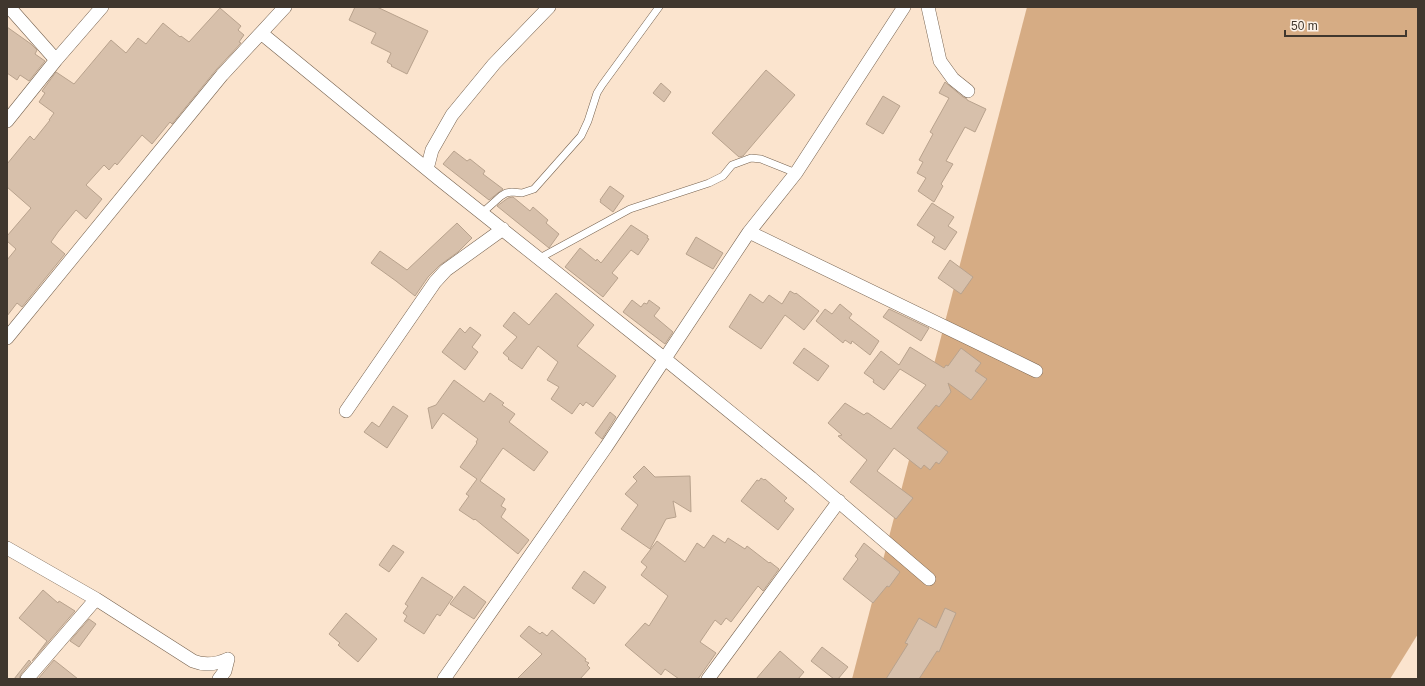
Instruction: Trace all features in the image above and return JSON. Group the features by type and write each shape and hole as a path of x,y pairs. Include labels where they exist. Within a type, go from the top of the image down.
{"street":[{"path":"9,7 56,60"},
{"path":"7,121 56,60 102,7"},
{"path":"7,338 222,75 285,7"},
{"path":"427,169 432,150 452,115 494,64 549,7"},
{"path":"444,679 606,447 749,232 796,172 904,7"},
{"path":"928,7 940,61 953,79 968,91"},
{"path":"261,33 538,259 665,359 839,501 929,579"},
{"path":"346,411 435,282 446,270 503,229"},
{"path":"749,232 1036,371"},
{"path":"708,679 839,501"},
{"path":"7,548 96,599 193,661 198,663 215,664 228,658 225,671 219,679"},
{"path":"27,679 96,599"}],"lane":[{"path":"482,213 506,193 522,193 534,189 575,142 584,130 593,104 602,85 659,7"},
{"path":"538,259 630,209 709,184 723,176 732,165 751,158 761,159 796,172"}],"shaded area":[{"path":"1027,7 1418,7 1418,634 1390,679 852,679"}],"building":[{"path":"355,7 377,7 428,31 407,74 391,66 392,65 387,62 391,53 371,43 376,33 349,20"},
{"path":"220,8 241,26 238,30 244,35 239,42 241,43 216,70 172,124 170,122 152,144 142,135 117,165 115,163 109,170 104,165 86,185 102,199 86,219 76,210 58,232 51,242 65,254 22,307 17,303 7,316 7,260 16,249 7,241 7,236 31,208 7,187 7,164 30,136 34,140 54,113 39,102 45,93 42,91 56,72 74,84 111,40 126,53 138,38 146,44 163,23 180,37 181,36 189,42"},
{"path":"7,27 31,44 37,50 35,54 45,61 29,81 20,75 17,80 7,73"},
{"path":"766,70 795,95 743,156 739,157 712,133"},
{"path":"945,82 967,100 986,109 975,132 965,127 946,161 953,164 941,184 943,186 934,202 918,191 926,178 917,173 923,162 919,160 933,134 930,132 949,98 939,93"},
{"path":"661,83 671,92 664,102 653,93"},
{"path":"883,96 900,106 883,134 866,124"},
{"path":"454,151 467,161 470,159 485,171 483,174 503,189 489,200 443,164"},
{"path":"610,186 624,196 613,212 600,202"},
{"path":"513,197 530,211 533,207 548,220 546,223 559,234 549,248 497,206 508,198"},
{"path":"932,203 954,217 948,226 957,232 945,250 932,242 935,237 917,225"},
{"path":"457,223 472,238 428,277 415,296 371,263 380,251 407,270"},
{"path":"631,225 648,236 647,238 649,239 638,255 631,250 612,273 618,278 603,297 565,267 580,248 596,261 597,259 601,263"},
{"path":"696,237 723,253 713,269 686,254"},
{"path":"950,260 973,277 961,294 938,278"},
{"path":"790,291 795,294 796,293 819,311 804,330 785,315 761,349 729,327 750,294 763,303 769,295 782,304"},
{"path":"556,293 594,325 577,346 616,376 593,407 586,402 583,406 580,403 572,414 551,399 559,387 547,380 558,362 538,346 522,369 508,359 509,358 503,353 517,337 503,326 514,312 529,325"},
{"path":"632,300 641,307 644,303 647,304 649,300 660,308 654,316 673,332 665,344 623,312"},
{"path":"840,304 852,314 849,318 879,341 870,355 852,341 851,344 845,340 843,343 816,321 825,309 832,314"},
{"path":"889,309 929,328 921,341 883,317"},
{"path":"470,327 481,335 472,347 478,352 465,370 442,352 460,328 465,333"},
{"path":"910,347 944,368 946,365 948,366 961,348 981,363 975,371 987,379 971,400 948,383 951,392 939,407 936,405 917,428 948,452 939,464 936,462 930,470 924,465 921,469 894,448 877,471 913,498 896,519 850,482 867,460 838,436 842,435 828,423 845,403 864,415 868,413 891,429 926,385 900,369 884,390 864,373 881,351 899,365"},
{"path":"804,348 829,366 818,381 793,363"},
{"path":"454,380 484,402 490,393 504,403 502,405 515,414 509,422 548,452 534,471 503,448 480,481 505,499 501,506 506,509 501,517 529,540 518,554 475,519 474,520 459,510 469,496 466,494 477,479 460,467 477,443 476,442 478,439 443,413 432,429 428,408 436,405"},
{"path":"393,406 408,416 387,448 364,432 372,422 379,427"},
{"path":"610,412 616,417 602,439 595,433"},
{"path":"644,466 655,477 690,476 691,512 673,501 676,517 666,519 650,549 621,529 638,505 625,494 637,481 633,477"},
{"path":"761,478 764,480 765,479 787,498 784,501 794,509 778,530 741,501 757,480 759,481"},
{"path":"713,535 725,543 728,538 745,549 747,546 779,569 763,591 758,586 731,622 726,618 721,625 715,620 700,642 716,653 698,679 679,679 665,669 661,675 625,645 645,623 649,626 668,596 641,575 647,567 641,562 657,541 685,562 697,543 704,548"},
{"path":"864,543 900,572 889,587 887,586 873,603 843,579 858,559 855,556"},
{"path":"393,545 404,552 389,572 379,565"},
{"path":"584,571 606,587 594,604 572,588"},
{"path":"422,577 453,597 440,616 437,614 424,634 404,621 407,616 403,613 408,606 405,604"},
{"path":"464,586 486,602 474,619 450,604"},
{"path":"43,590 58,603 59,601 75,611 32,661 47,641 19,618"},
{"path":"945,608 956,613 939,652 937,651 919,679 886,679 908,644 905,643 919,618 936,628"},
{"path":"346,613 377,639 358,662 338,645 340,643 329,634"},
{"path":"89,619 96,624 79,647 70,641"},
{"path":"529,626 540,634 542,632 547,636 552,630 586,659 585,661 589,663 587,665 590,668 580,679 517,679 542,654 520,636"},
{"path":"822,647 848,667 838,679 834,679 811,661"},
{"path":"780,651 804,672 798,679 756,679"},
{"path":"29,660 31,662 21,674 19,679 14,679"},
{"path":"54,660 78,679 38,679"}]}
